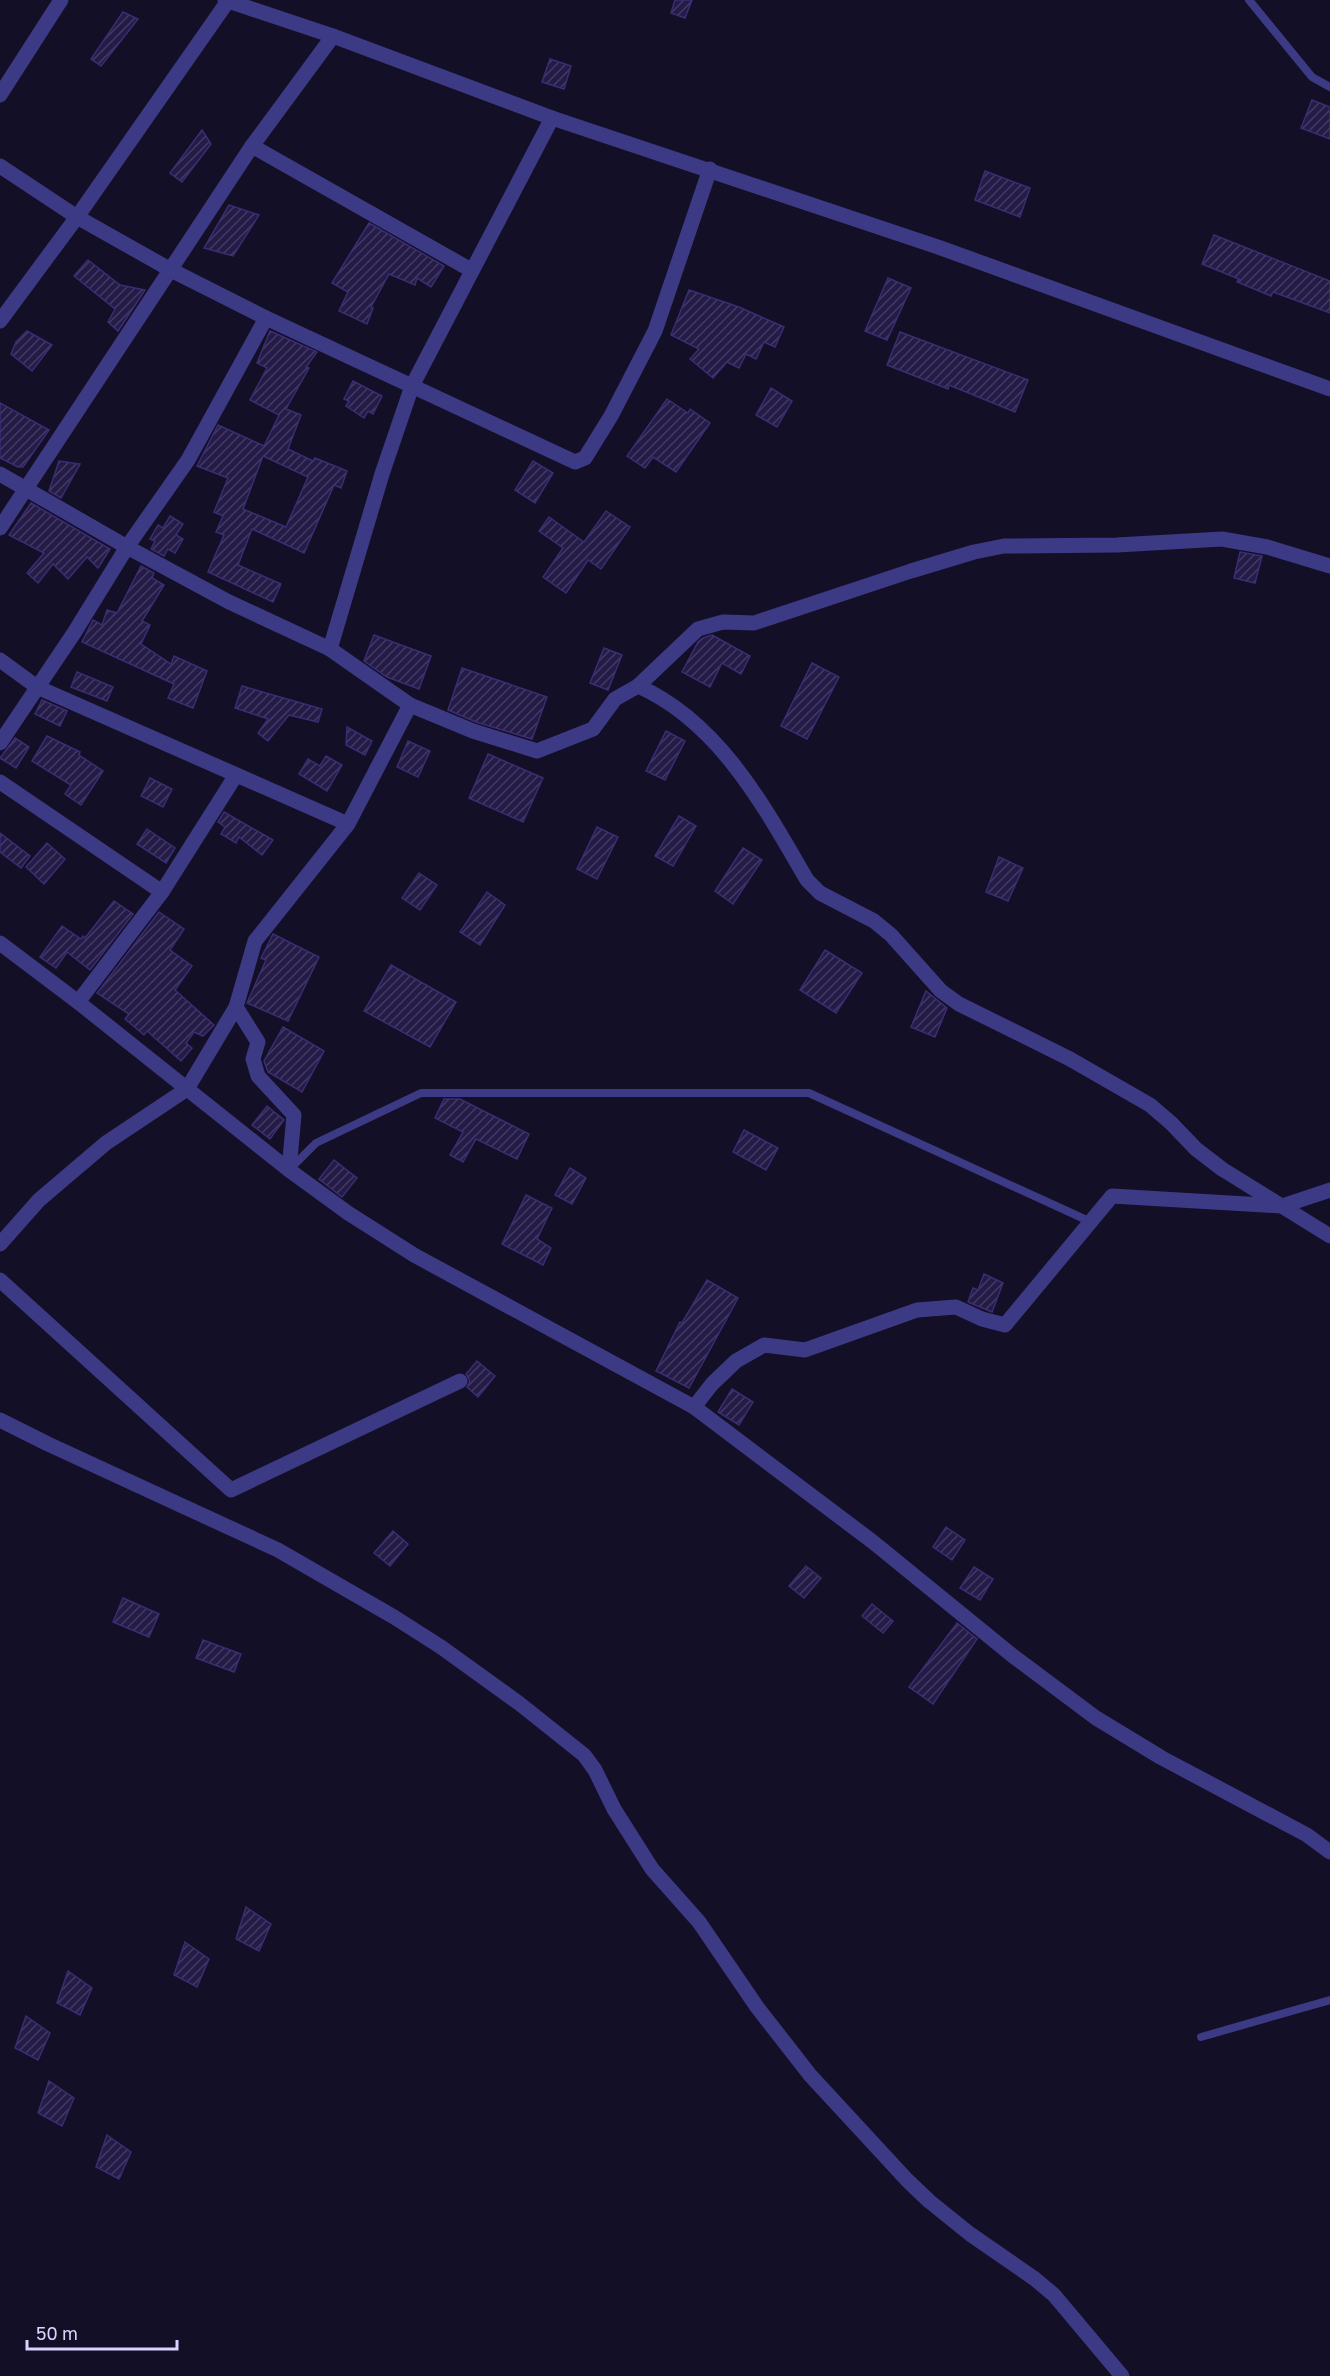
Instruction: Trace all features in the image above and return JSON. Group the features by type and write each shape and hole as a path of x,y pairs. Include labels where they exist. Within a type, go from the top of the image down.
{"street":[{"path":"0,95 61,0"},
{"path":"0,321 77,218 226,1 333,36 552,118 938,247 1330,389"},
{"path":"0,528 252,146 333,36"},
{"path":"330,649 379,483 412,386 552,118"},
{"path":"252,146 471,270"},
{"path":"0,166 77,218 171,270 266,318 568,461 575,462 585,458 611,416 655,331 710,169"},
{"path":"0,743 74,633 127,547 188,460 266,318"},
{"path":"0,474 229,602 330,649 410,705 473,731 537,751 593,729 615,699 638,686 698,629 723,622 754,622 974,552 1004,546 1117,545 1222,539 1267,547 1330,566"},
{"path":"0,660 37,687 348,824"},
{"path":"638,686 660,696 684,714 709,738 745,779 807,879 820,893 874,921 891,936 941,991 959,1004 1070,1059 1150,1105 1204,1156 1330,1236"},
{"path":"0,1244 39,1200 106,1143 187,1089 236,1007 255,940 348,824 410,705"},
{"path":"78,1002 162,892 236,775"},
{"path":"0,782 162,892"},
{"path":"0,943 289,1170 348,1213 414,1255 694,1407 873,1542 1013,1656 1096,1718 1162,1758 1307,1835 1330,1852"},
{"path":"236,1007 258,1042 253,1059 258,1076 294,1115 289,1170"},
{"path":"694,1407 712,1384 736,1361 764,1345 805,1350 917,1310 956,1307 982,1319 1005,1325 1112,1196 1282,1206 1330,1190"},
{"path":"0,1280 231,1490 460,1381"},
{"path":"0,1420 278,1550 385,1611 450,1653 520,1704 584,1755 595,1770 614,1809 652,1869 709,1934 757,2007 810,2075 907,2180 929,2200 970,2234 1054,2295 1122,2376"}],"lane":[{"path":"1249,0 1312,77 1330,87"},
{"path":"289,1170 316,1143 421,1093 809,1093 1091,1222"},
{"path":"1200,2037 1330,2000"}],"building":[{"path":"675,0 692,0 685,18 671,13"},
{"path":"123,12 138,19 101,66 91,59"},
{"path":"550,59 571,66 564,89 542,82"},
{"path":"1312,100 1330,107 1330,139 1301,128"},
{"path":"202,130 211,144 182,182 170,173"},
{"path":"985,171 1030,188 1020,217 975,200"},
{"path":"229,205 259,215 233,256 204,248"},
{"path":"369,223 444,266 431,287 417,278 415,285 389,274 371,307 373,308 367,324 339,311 348,292 332,283"},
{"path":"1214,235 1330,281 1330,313 1273,292 1271,296 1237,282 1239,279 1202,264"},
{"path":"88,260 120,285 145,290 118,331 108,322 115,309 74,276"},
{"path":"888,278 911,288 887,340 865,331"},
{"path":"689,290 739,307 784,327 775,347 764,342 756,359 746,354 739,368 727,362 713,378 690,359 699,349 671,335"},
{"path":"27,331 52,345 32,371 11,354 16,342"},
{"path":"270,331 317,352 306,367 309,368 286,409 301,415 288,449 313,461 315,458 347,471 341,488 334,485 304,553 252,529 238,565 281,584 273,602 208,572 224,535 216,532 223,516 214,512 228,478 197,466 218,425 264,446 279,415 250,400 267,368 257,363","holes":["263,456 308,477 286,527 243,509"]},
{"path":"900,332 1028,380 1015,412 949,385 948,389 887,365"},
{"path":"353,381 382,396 373,414 368,411 364,418 346,406 349,401 344,399"},
{"path":"771,388 792,401 777,427 756,415"},
{"path":"667,399 688,413 690,409 710,423 676,472 653,457 645,468 627,456"},
{"path":"0,403 49,430 23,467 18,467 0,458"},
{"path":"59,461 80,464 61,498 49,491"},
{"path":"533,461 553,473 535,503 515,490"},
{"path":"31,503 110,549 98,568 87,557 68,579 53,564 38,583 27,573 44,553 9,535"},
{"path":"606,511 630,527 601,569 588,560 566,593 543,577 563,548 539,531 549,517 584,542"},
{"path":"170,516 183,524 176,535 183,539 175,553 168,549 164,556 151,549 155,541 150,539 158,525 163,528"},
{"path":"1240,552 1262,556 1255,583 1234,578"},
{"path":"141,566 154,573 152,578 164,585 142,621 150,625 141,644 171,664 174,656 207,671 193,708 168,698 174,684 82,642 93,620 102,625 107,610 117,613"},
{"path":"374,635 431,656 419,689 387,677 364,661"},
{"path":"712,635 750,656 741,674 722,663 710,687 682,672 698,642"},
{"path":"604,648 622,655 608,690 590,683"},
{"path":"812,663 839,677 807,739 781,726"},
{"path":"462,668 547,697 532,739 476,722 448,710"},
{"path":"77,672 113,687 107,701 71,687"},
{"path":"242,686 322,709 318,722 289,715 268,741 258,733 268,719 235,708"},
{"path":"42,700 67,711 60,726 35,714"},
{"path":"347,727 372,741 365,755 346,745"},
{"path":"666,731 685,741 665,780 646,771"},
{"path":"47,736 80,752 79,755 103,771 81,805 65,794 71,785 32,761"},
{"path":"15,738 29,747 16,768 0,758"},
{"path":"408,741 430,751 418,777 397,767"},
{"path":"488,754 543,778 523,822 469,798"},
{"path":"326,756 342,765 327,791 299,774 308,759 320,766"},
{"path":"150,778 172,789 163,807 141,796"},
{"path":"224,812 273,840 262,855 239,837 236,843 221,834 225,827 218,822"},
{"path":"679,816 696,826 673,866 655,856"},
{"path":"597,827 618,837 597,879 577,869"},
{"path":"147,829 175,848 166,863 137,844"},
{"path":"0,833 30,856 21,868 0,852"},
{"path":"47,843 65,859 44,884 26,867"},
{"path":"743,848 762,860 733,904 715,891"},
{"path":"999,857 1023,868 1008,901 986,892"},
{"path":"419,873 437,885 420,910 402,898"},
{"path":"487,892 505,905 480,945 460,932"},
{"path":"114,901 133,914 90,970 67,952 56,968 40,957 62,926 81,939 83,936 85,938"},
{"path":"159,912 184,929 170,950 192,966 175,990 214,1025 203,1036 194,1032 186,1043 192,1048 181,1061 147,1031 144,1035 125,1019 129,1014 97,993"},
{"path":"273,934 319,957 288,1021 247,1003 266,960 261,958"},
{"path":"825,950 862,973 836,1013 800,990"},
{"path":"391,965 456,1002 430,1047 364,1011"},
{"path":"926,991 947,1008 935,1037 911,1027"},
{"path":"283,1027 324,1051 302,1092 268,1072 264,1061"},
{"path":"444,1099 460,1099 529,1134 517,1159 476,1139 463,1162 450,1155 463,1132 435,1118"},
{"path":"267,1106 284,1120 270,1139 252,1125"},
{"path":"744,1130 778,1148 766,1170 733,1152"},
{"path":"334,1160 357,1178 342,1197 319,1179"},
{"path":"570,1168 586,1178 572,1204 555,1195"},
{"path":"526,1195 552,1208 537,1239 551,1248 543,1265 502,1244"},
{"path":"984,1274 1003,1283 992,1312 968,1302 973,1288 978,1290"},
{"path":"707,1280 738,1298 689,1388 656,1371 680,1322 682,1323"},
{"path":"477,1361 495,1376 478,1397 467,1387 470,1381 466,1374"},
{"path":"732,1389 753,1402 739,1425 718,1412"},
{"path":"946,1527 965,1540 952,1560 933,1547"},
{"path":"393,1531 408,1544 390,1566 374,1553"},
{"path":"806,1566 821,1578 804,1598 789,1586"},
{"path":"974,1567 993,1579 980,1600 960,1588"},
{"path":"123,1598 159,1614 149,1637 113,1622"},
{"path":"872,1604 893,1621 883,1633 862,1616"},
{"path":"957,1623 977,1639 933,1704 909,1687"},
{"path":"203,1640 241,1654 234,1672 196,1658"},
{"path":"246,1907 271,1924 259,1951 236,1939"},
{"path":"185,1942 209,1959 197,1987 174,1975"},
{"path":"68,1971 92,1988 80,2015 57,2003"},
{"path":"26,2016 50,2033 38,2060 15,2048"},
{"path":"49,2081 74,2098 62,2126 38,2113"},
{"path":"107,2135 131,2152 119,2179 96,2167"}]}
